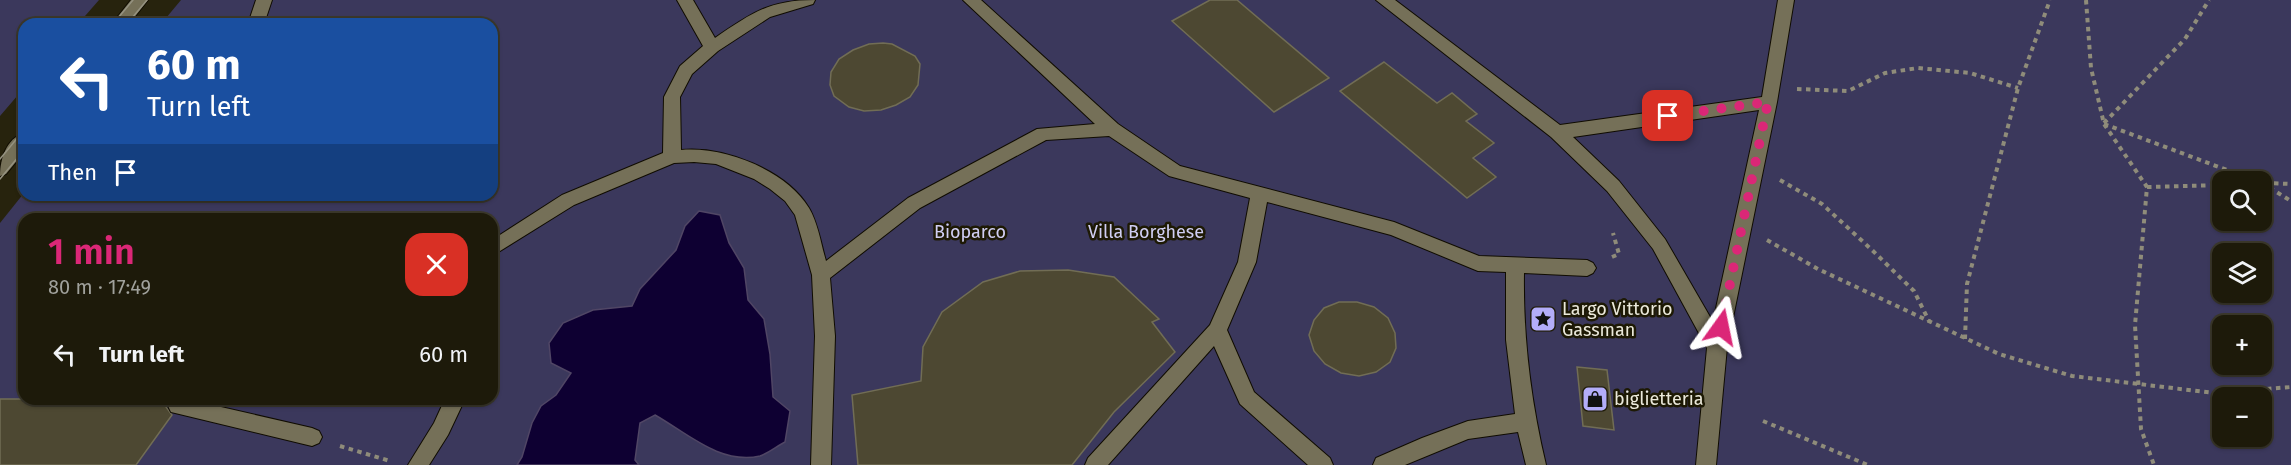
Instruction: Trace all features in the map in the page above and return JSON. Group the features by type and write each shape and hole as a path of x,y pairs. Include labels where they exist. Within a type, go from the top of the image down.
{"street":[{"path":"125,18 140,0"},
{"path":"258,18 264,0"},
{"path":"685,0 712,46"},
{"path":"672,157 672,97 686,70 712,46 764,13 807,0"},
{"path":"971,0 1112,129 1175,171 1394,229 1478,263 1587,268"},
{"path":"1384,0 1557,132 1613,186 1646,226 1675,270 1717,347"},
{"path":"1706,465 1717,347 1768,102 1786,0"},
{"path":"1557,132 1768,102"},
{"path":"821,275 914,203 1043,134 1112,129"},
{"path":"0,169 18,147"},
{"path":"498,245 568,200 672,157 694,155 717,158 760,174 776,184 791,196 803,213 821,275 825,336 821,465"},
{"path":"1095,465 1217,330 1247,262 1260,194"},
{"path":"1515,264 1513,318 1516,363 1525,422 1536,465"},
{"path":"1217,330 1247,398 1323,465"},
{"path":"418,465 441,429 452,405"},
{"path":"178,406 312,437"},
{"path":"1383,465 1429,444 1468,430 1525,422"}],"path":[{"path":"1965,339 1967,284 2018,88 2050,0"},
{"path":"2086,0 2091,68 2104,124 2147,187 2135,325 2141,429 2154,465"},
{"path":"2104,124 2185,39 2209,0"},
{"path":"1790,88 1849,91 1883,73 1928,68 1996,79 2018,88"},
{"path":"2104,124 2230,171"},
{"path":"1755,166 1822,204 1914,291 1930,322"},
{"path":"2272,183 2291,184"},
{"path":"2147,187 2212,184"},
{"path":"2272,189 2291,201"},
{"path":"1742,227 1818,269 1965,339 2000,354 2072,376 2214,393 2291,387"},
{"path":"1763,421 1868,465"},
{"path":"312,437 395,462"}],"green space":[{"path":"0,0 99,0 83,18 18,18 18,95 0,116"},
{"name":"Villa Borghese","path":"181,0 2291,0 2291,465 0,465 0,223 18,200 498,201 498,18 166,18"}],"shaded area":[{"path":"699,211 720,215 729,243 744,268 748,300 764,319 770,354 773,397 790,411 785,442 760,456 745,458 731,456 704,446 655,415 640,423 635,460 639,465 517,465 522,457 532,423 541,406 556,395 571,373 551,363 549,343 563,323 593,310 632,306 640,289 676,250 685,226"}],"building":[{"path":"1210,0 1237,0 1329,78 1274,112 1172,21"},
{"path":"869,44 892,44 915,56 920,64 918,85 910,97 881,110 864,111 849,107 834,96 830,85 831,72 839,59 853,50"},
{"path":"1384,62 1437,103 1452,93 1477,114 1466,121 1494,143 1473,158 1496,177 1467,198 1340,91"},
{"path":"1068,270 1114,277 1159,319 1152,322 1175,352 1114,412 1072,465 858,465 852,395 921,381 923,347 942,312 983,282 1020,271"},
{"path":"1339,302 1357,302 1374,307 1388,318 1395,333 1396,348 1390,362 1376,372 1359,376 1341,373 1325,364 1314,351 1309,335 1314,320 1324,308"},
{"name":"biglietteria","path":"1577,367 1607,370 1614,430 1583,426"},
{"path":"0,399 18,399 18,405 167,405 172,415 136,465 0,465"}],"tram line":[{"path":"118,18 133,0"},
{"path":"132,18 147,0"},
{"path":"0,159 18,137"},
{"path":"0,179 18,157"}],"place":[{"name":"Largo Vittorio Gassman","path":"1543,319"},
{"name":"biglietteria","path":"1595,399"}],"route":[{"path":"1668,116 1768,102 1721,327"}],"park label":[{"name":"Bioparco","path":"970,232"}]}
